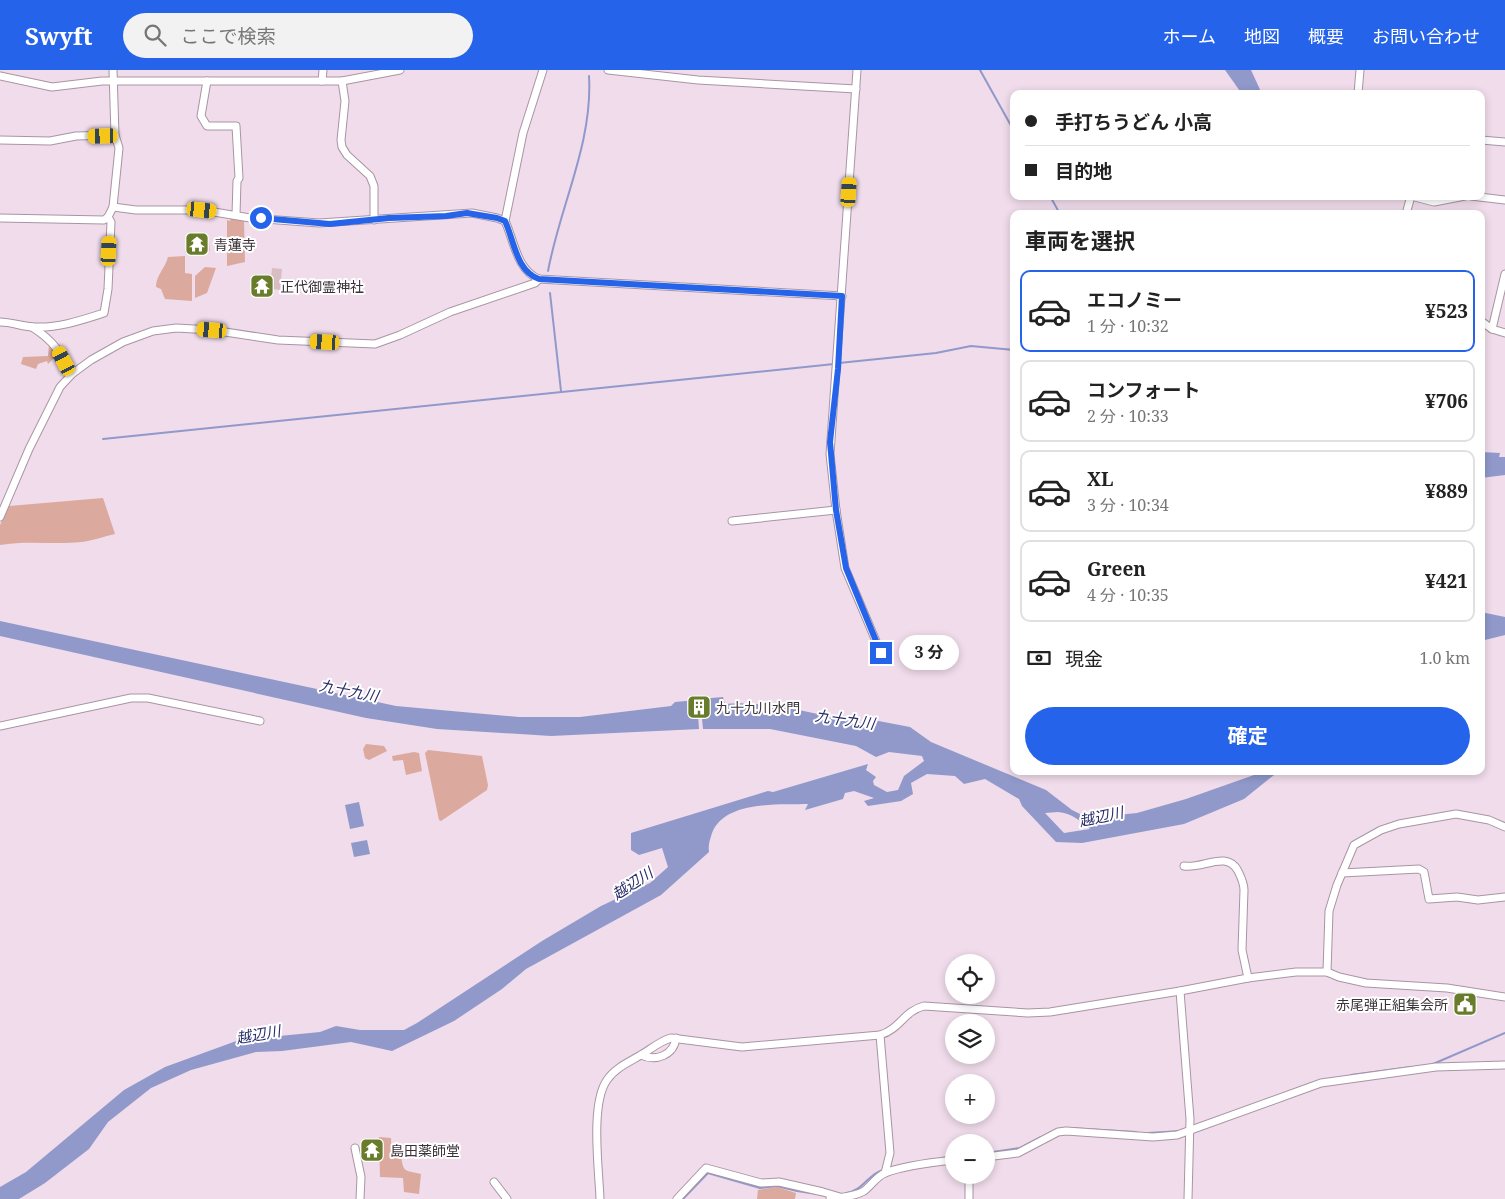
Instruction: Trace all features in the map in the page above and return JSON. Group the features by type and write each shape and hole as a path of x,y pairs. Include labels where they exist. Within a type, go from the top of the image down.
{"street":[{"path":"0,218 104,220 108,217 113,207 119,148 115,136 113,70"},
{"path":"322,81 323,70"},
{"path":"0,76 46,87 114,81 342,81 400,70"},
{"path":"542,70 523,133 505,221 514,248 531,276 539,279 842,296"},
{"path":"608,70 698,80 856,89"},
{"path":"857,70 838,369 830,442 836,510 846,568 881,653"},
{"path":"1358,90 1360,70"},
{"path":"207,81 201,116 207,126 236,126 240,178 237,181 236,215"},
{"path":"342,81 345,101 342,147 347,155 370,176 374,186 374,220"},
{"path":"0,140 50,141 76,136 115,136"},
{"path":"1485,140 1505,142"},
{"path":"1485,198 1505,200"},
{"path":"1426,200 1434,202 1444,200"},
{"path":"113,207 136,210 202,210 319,223 446,216 467,213 505,221"},
{"path":"0,322 32,327 48,327 78,322 104,312 108,289 111,222 108,217"},
{"path":"1492,329 1505,274"},
{"path":"0,517 49,407 60,387 72,374 91,360 123,342 153,331 176,328 212,330 278,340 375,344 400,335 450,312 535,284 539,279"},
{"path":"1485,324 1492,329 1505,333"},
{"path":"32,327 48,338 57,348 72,374"},
{"path":"732,521 836,510"},
{"path":"0,726 131,698 148,698 260,721"},
{"path":"1327,972 1329,911 1354,844 1381,830 1398,824 1456,814 1489,820 1505,828"},
{"path":"1184,866 1204,865 1229,860 1244,882 1242,950 1248,978"},
{"path":"1342,873 1419,869 1424,872 1429,899 1457,897 1478,900 1505,897"},
{"path":"600,1199 597,1138 602,1091 607,1079 615,1071 663,1040 676,1038 752,1046 880,1035 893,1031 910,1011 924,1006 1028,1013 1050,1012 1180,992 1248,978 1296,972 1327,972 1339,977 1366,983 1447,988 1505,997"},
{"path":"1180,992 1190,1129 1188,1199"},
{"path":"880,1035 890,1153 885,1173"},
{"path":"641,1055 654,1057 668,1054 674,1046 676,1038"},
{"path":"995,1156 1018,1153 1058,1132 1153,1137 1190,1129 1321,1084 1436,1067 1505,1065"},
{"path":"355,1148 361,1178 360,1199"},
{"path":"830,1199 848,1197 864,1191 885,1173 945,1161"},
{"path":"677,1199 706,1168 761,1183 779,1182 840,1197"},
{"path":"494,1182 508,1199"},
{"path":"969,1184 969,1199"}],"shaded area":[{"path":"231,217 244,220 245,262 227,266 227,220 230,221"},
{"path":"185,256 185,273 192,274 192,301 165,299 161,289 156,287 159,275 168,257"},
{"path":"205,267 216,268 207,293 195,298 195,276"},
{"path":"49,345 56,352 56,359 53,359 48,364 47,361 38,364 36,369 21,364 23,357 48,356"},
{"path":"103,498 115,534 81,542 0,545 0,525 9,506"},
{"path":"366,744 384,746 387,751 369,760 365,758 363,749"},
{"path":"428,750 482,756 488,785 487,790 441,821 439,820 425,753"},
{"path":"414,752 419,753 422,771 406,775 403,760 393,761 392,756"},
{"path":"379,1137 391,1138 393,1148 401,1154 405,1170 421,1174 419,1194 404,1192 403,1178 380,1177"},
{"path":"777,1187 796,1193 795,1199 757,1199 758,1190"}],"water":[{"path":"1225,70 1251,70 1260,90 1239,90"},
{"path":"1485,452 1500,453 1499,457 1505,457 1505,475 1485,478"},
{"path":"1485,613 1505,617 1505,635 1485,640"},
{"path":"0,621 396,706 519,717 580,717 671,706 675,702 697,700 699,729 551,736 437,729 366,718 0,636"},
{"path":"723,697 725,704 742,703 778,706 866,724 868,719 910,727 931,742 1046,790 1072,810 1088,818 1137,813 1186,799 1254,775 1274,775 1244,799 1184,824 1082,843 1056,842 1022,806 1019,799 985,779 964,784 955,776 927,774 911,783 913,794 901,801 868,806 864,801 874,798 854,791 845,793 843,799 805,810 808,804 754,806 740,810 728,815 719,822 712,833 709,852 661,895 526,969 502,989 454,1021 392,1051 351,1042 282,1051 256,1052 191,1070 151,1088 108,1122 89,1149 45,1183 19,1199 0,1199 0,1187 26,1172 124,1090 165,1067 239,1040 320,1032 336,1026 360,1030 404,1030 417,1023 542,941 601,906 650,883 668,867 662,848 639,855 631,850 631,833 768,791 773,792 868,764 866,770 876,777 873,781 874,785 887,792 898,790 904,776 924,761 922,756 889,752 876,757 856,746 770,729 703,729 700,699","holes":["1058,812 1076,818 1090,829 1064,833 1045,813"]},
{"path":"359,802 364,826 350,829 345,805"},
{"path":"367,840 370,854 354,857 351,843"}],"building":[{"name":"青蓮寺","path":"187,238 209,241 210,251 185,253"},
{"path":"272,268 282,269 280,290 265,288 264,291 258,290 259,280 267,281 268,278 271,278"}],"waterway":[{"path":"980,70 1010,124"},
{"path":"548,271 581,150 589,101 589,76"},
{"path":"1052,200 1058,210"},
{"path":"550,293 561,391"},
{"path":"839,363 936,353 971,346 1010,350"},
{"path":"103,439 834,364"},
{"path":"1433,1064 1505,1033"},
{"path":"1351,1075 1411,1067"},
{"path":"1265,1100 1312,1083"},
{"path":"1069,1128 1136,1132"},
{"path":"1148,1133 1181,1131"},
{"path":"995,1152 1020,1148 1041,1137"},
{"path":"846,1193 857,1189 873,1175 883,1170"},
{"path":"683,1199 708,1173 760,1188 777,1186 818,1194"}],"place":[{"name":"青蓮寺","path":"197,244"},
{"name":"正代御霊神社","path":"262,286"},
{"name":"九十九川水門","path":"699,707"},
{"name":"赤尾弾正組集会所","path":"1465,1004"},
{"name":"島田薬師堂","path":"372,1150"}],"route":[{"path":"261,218 330,224 348,221 472,213 505,221 514,248 524,267 531,276 539,279 842,296 838,369 830,442 836,510 846,568 881,653"}],"water label":[{"name":"九十九川","path":"349,690"},
{"name":"九十九川","path":"845,719"},
{"name":"越辺川","path":"1101,816"},
{"name":"越辺川","path":"632,883"},
{"name":"越辺川","path":"258,1034"}]}
